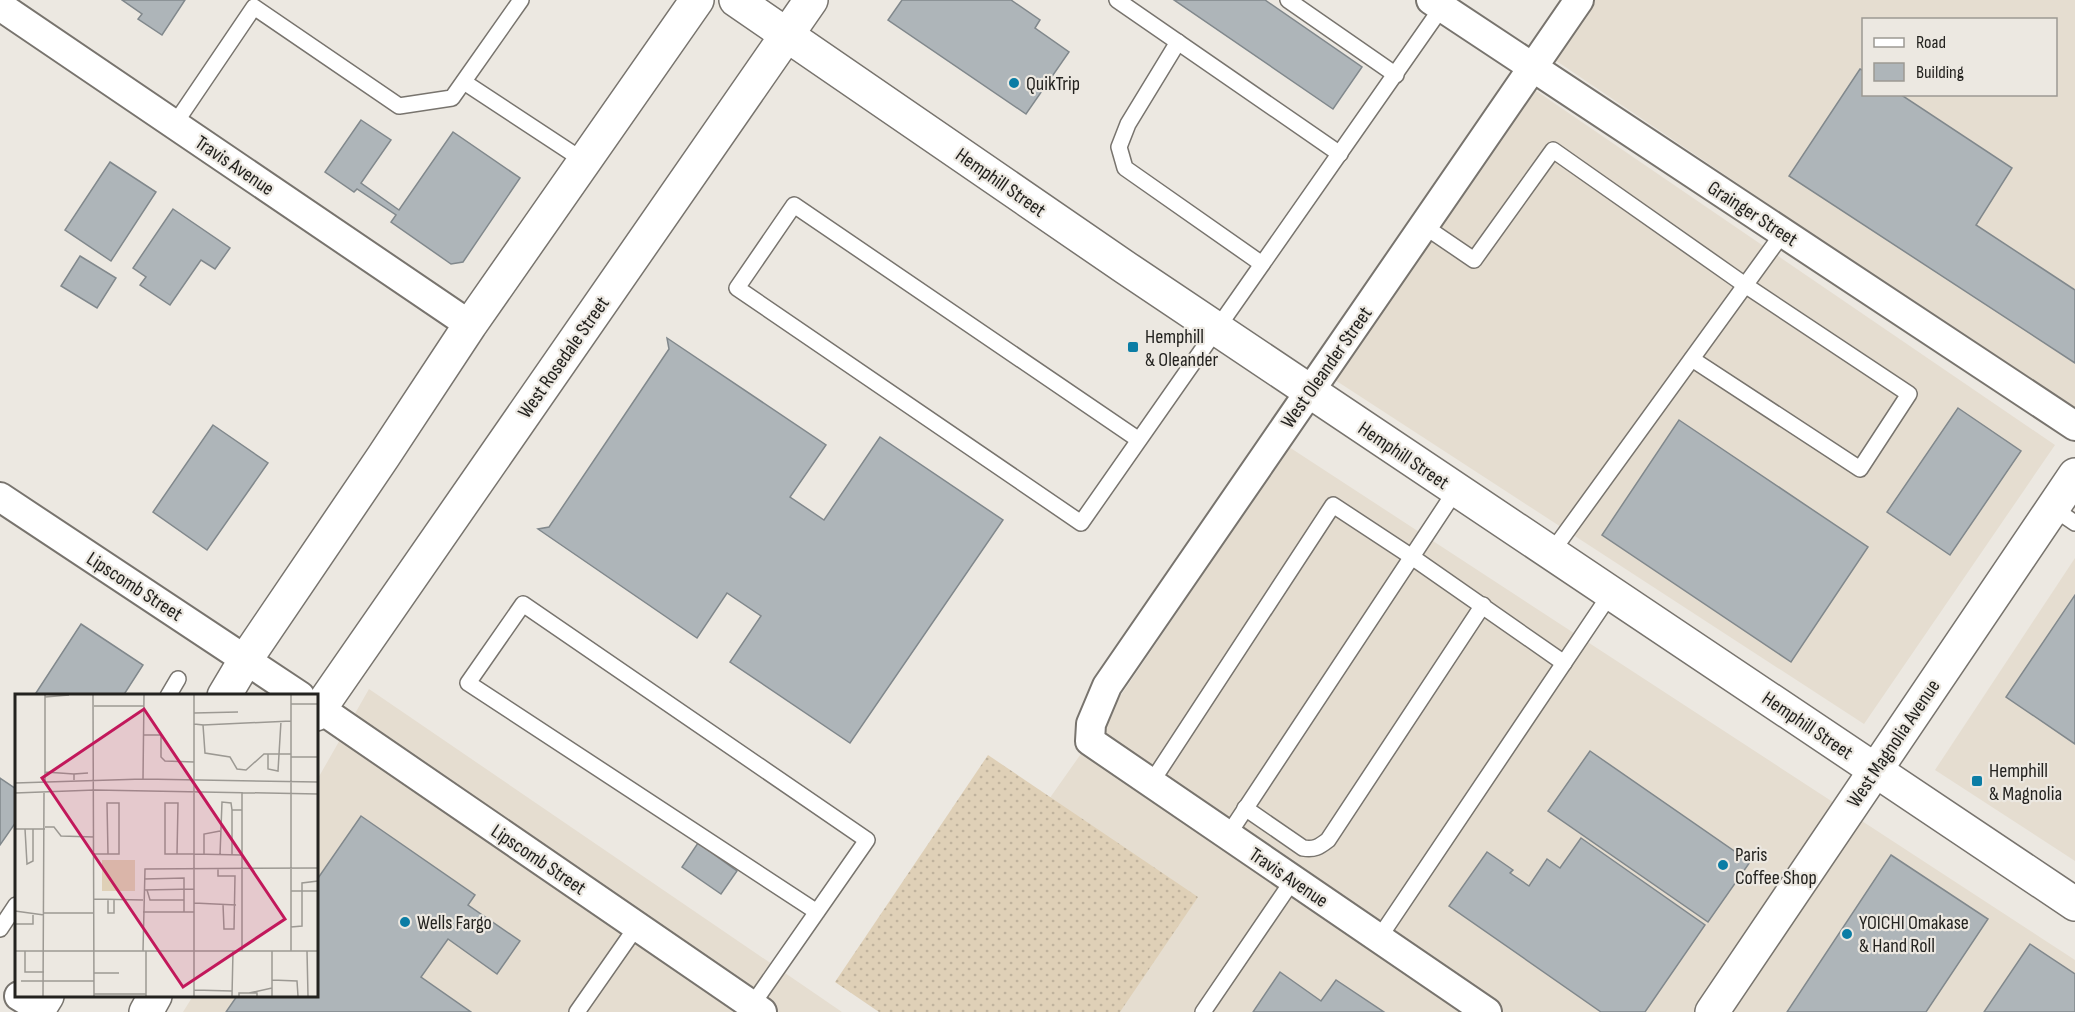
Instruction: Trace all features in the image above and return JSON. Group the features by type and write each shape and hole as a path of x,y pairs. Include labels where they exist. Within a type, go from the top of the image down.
{"main road":[{"path":"226,694 246,659 470,325 697,0"},
{"name":"Hemphill Street","path":"736,0 1217,330 2075,904"},
{"name":"West Rosedale Street","path":"318,699 812,0"},
{"name":"West Magnolia Avenue","path":"1712,1012 1875,770 2064,515 2075,475"},
{"path":"146,1012 154,997"}],"street":[{"name":"West Oleander Street","path":"1090,741 1091,724 1107,686 1579,0"},
{"name":"Grainger Street","path":"1437,4 2075,426"},
{"name":"Travis Avenue","path":"0,6 470,325"},
{"name":"Lipscomb Street","path":"0,497 296,694"},
{"name":"Lipscomb Street","path":"318,709 757,1009"},
{"name":"Travis Avenue","path":"1090,741 1487,1012"},
{"path":"0,983 15,991"}],"lane":[{"path":"174,124 254,7 399,106 452,98 521,0"},
{"path":"1117,0 1340,154"},
{"path":"1288,0 1396,75"},
{"path":"1139,440 794,205 737,288 1081,523 1396,75 1437,4"},
{"path":"1178,42 1128,124 1119,147 1125,168 1263,264"},
{"path":"464,82 584,161"},
{"path":"1424,226 1474,260 1553,150 1745,285 1909,394 1860,469 1692,358"},
{"path":"1551,553 1783,233"},
{"path":"1228,835 1456,490"},
{"path":"1151,783 1333,506 1483,605 1564,663"},
{"path":"1379,938 1611,593"},
{"path":"757,1009 817,912 867,840 522,604 468,683 817,912"},
{"path":"1245,808 1303,848 1319,847 1328,840 1483,605"},
{"path":"169,694 178,679"},
{"path":"1203,1012 1293,880"},
{"path":"0,929 15,906"},
{"path":"577,1012 637,926"}],"shaded area":[{"path":"1591,0 2075,0 2075,411 1552,58"},
{"path":"1532,88 2055,445 1864,724 1335,380"},
{"path":"1289,447 2075,960 2075,1012 899,1012 1090,741"},
{"path":"2075,558 2075,861 1935,770"},
{"path":"369,689 842,1012 183,1012 192,997 318,997 318,778"},
{"path":"988,755 1198,897 1120,1012 879,1012 835,982"}],"building":[{"path":"122,0 185,0 162,35 138,19 142,14"},
{"name":"QuikTrip","path":"902,0 1011,0 1040,20 1035,28 1069,52 1026,114 888,20"},
{"path":"1174,0 1265,0 1362,67 1333,109"},
{"path":"1860,69 1862,70 1862,96 1903,96 2012,168 1976,225 2075,290 2075,363 1789,176"},
{"path":"361,120 391,140 361,183 399,210 453,132 520,178 463,262 451,264 391,222 396,215 357,189 354,192 325,172"},
{"path":"110,162 156,192 111,261 65,230"},
{"path":"173,209 230,248 215,269 201,260 170,305 140,285 146,277 133,268"},
{"path":"80,256 116,278 97,308 61,286"},
{"path":"667,338 826,445 790,497 824,520 880,437 1003,520 850,743 730,662 761,616 727,593 697,638 538,529 549,527 669,349"},
{"path":"1958,408 2021,451 1950,555 1887,512"},
{"path":"1679,420 1868,547 1791,662 1602,535"},
{"path":"213,425 268,463 207,550 153,512"},
{"path":"2075,595 2075,744 2006,697"},
{"path":"81,624 143,665 124,694 35,694"},
{"path":"1590,751 1750,862 1708,922 1548,811"},
{"path":"0,778 15,788 15,823 0,845"},
{"name":"Wells Fargo","path":"361,816 475,895 468,905 520,941 497,974 448,939 421,977 471,1012 226,1012 236,997 318,997 318,878"},
{"path":"1581,838 1705,925 1645,1012 1601,1012 1449,906 1487,852 1513,870 1510,873 1529,886 1547,859 1560,868"},
{"path":"698,843 737,871 721,894 682,867"},
{"path":"1891,855 1988,919 1926,1012 1787,1012"},
{"path":"2030,944 2075,974 2075,1012 1984,1012"},
{"path":"1280,972 1321,1001 1336,980 1384,1012 1253,1012"}],"place":[{"name":"QuikTrip","path":"1014,83"},
{"name":"Hemphill & Oleander","path":"1133,347"},
{"name":"Hemphill & Magnolia","path":"1977,781"},
{"name":"Paris Coffee Shop","path":"1723,865"},
{"name":"Wells Fargo","path":"405,922"},
{"name":"YOICHI Omakase & Hand Roll","path":"1847,934"}]}
